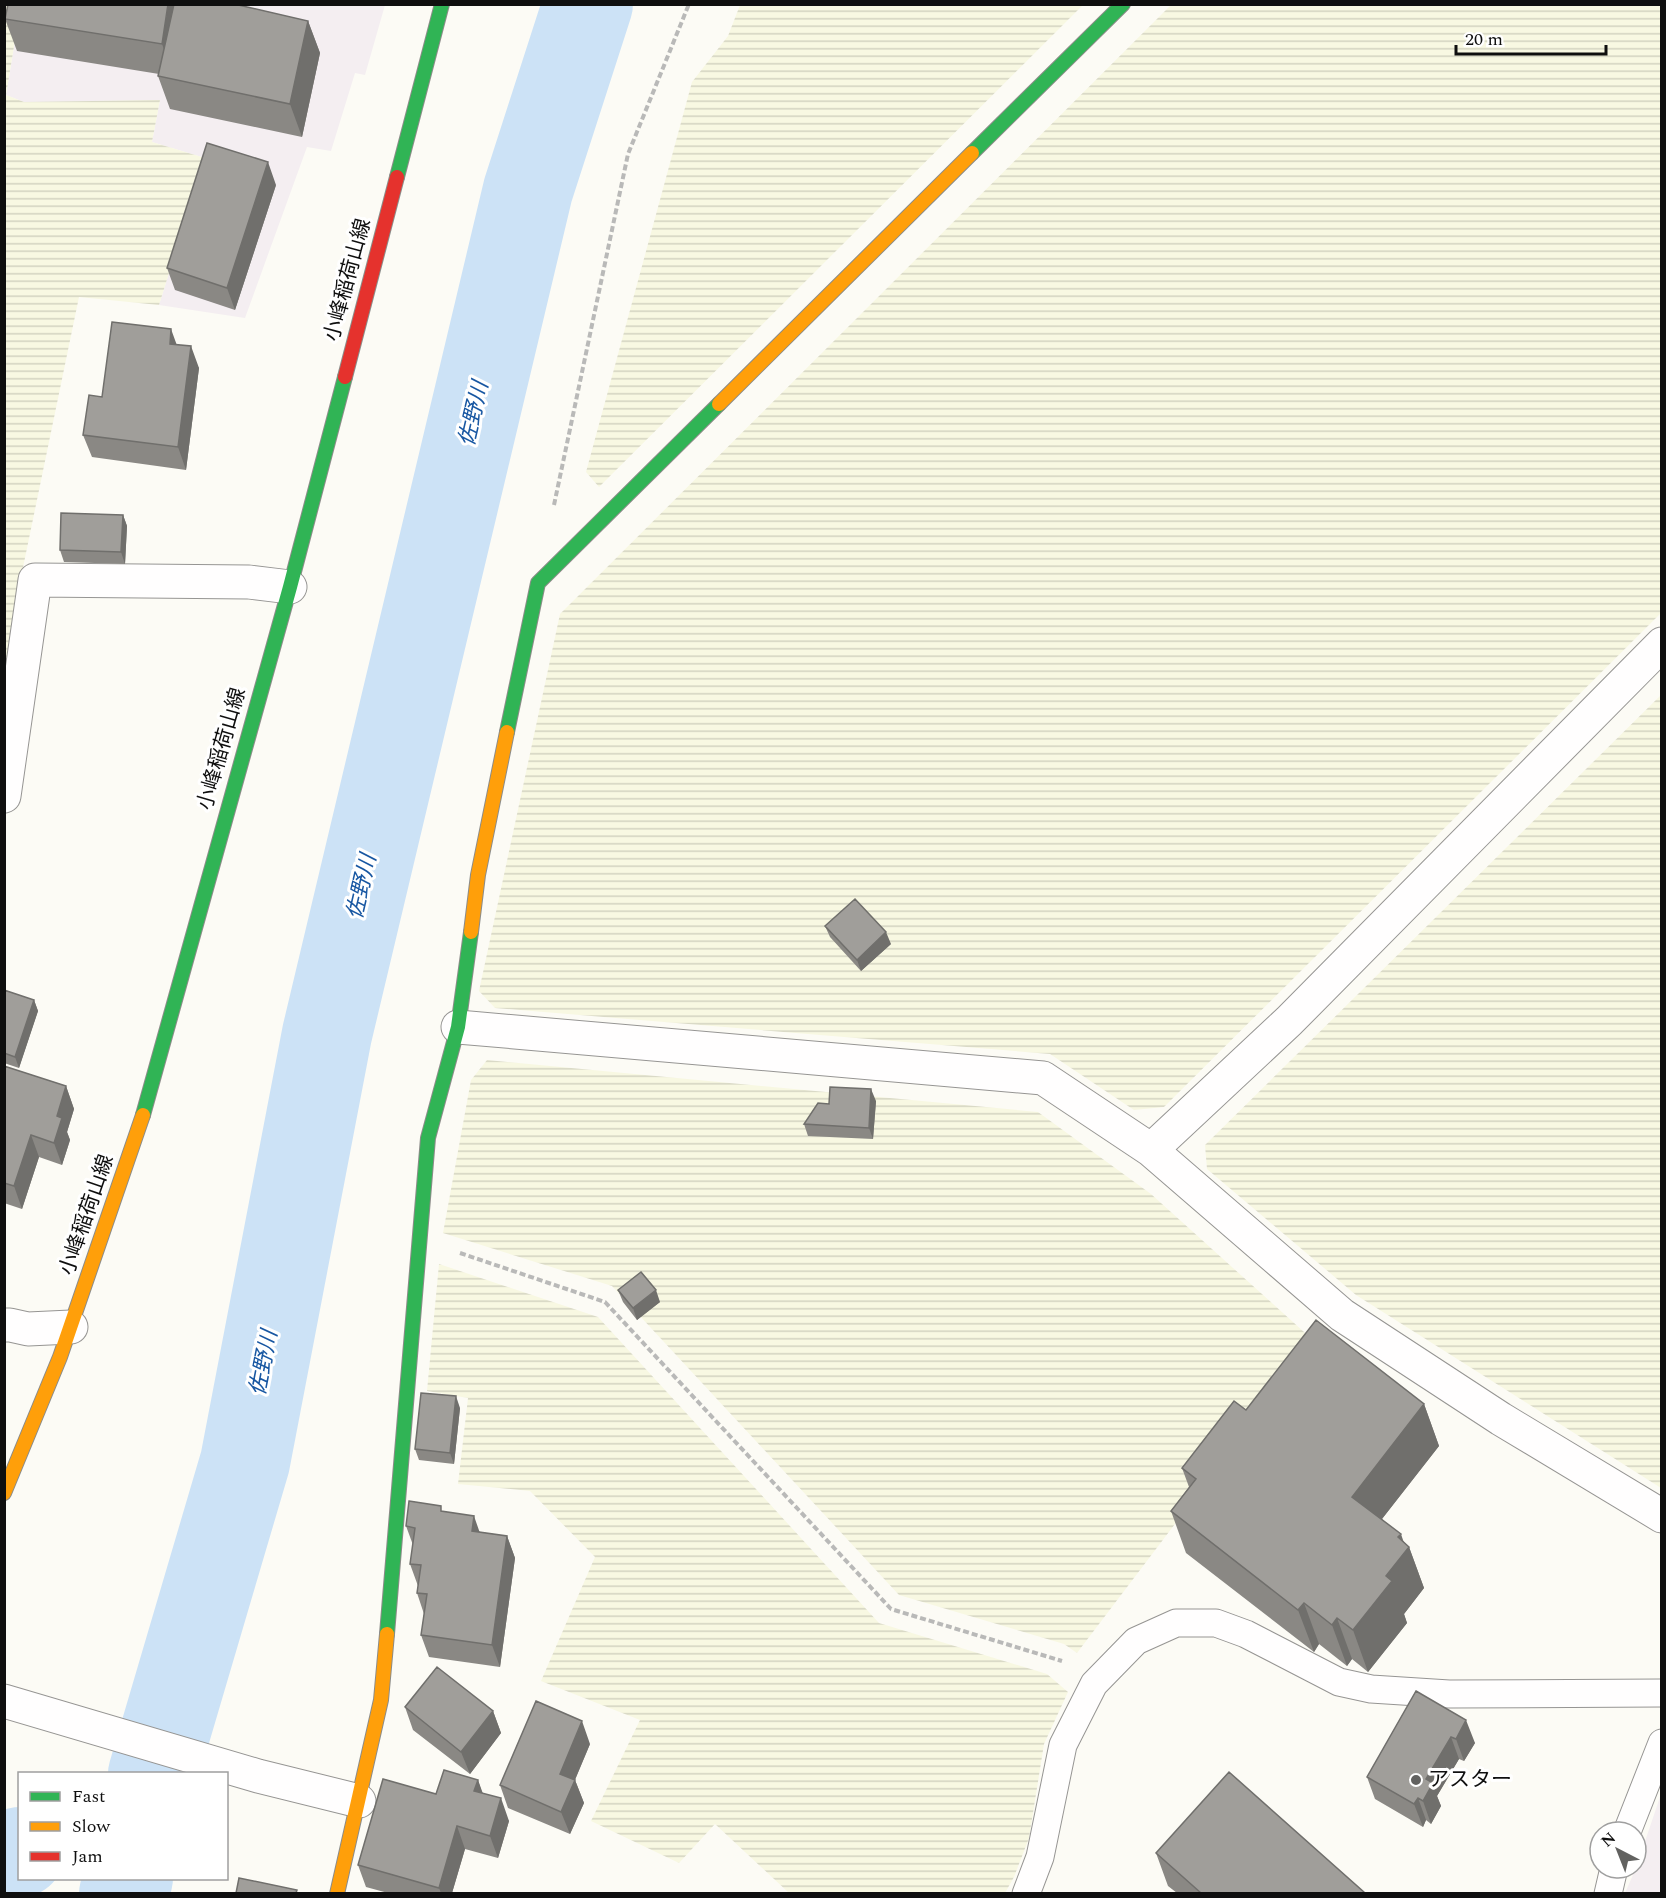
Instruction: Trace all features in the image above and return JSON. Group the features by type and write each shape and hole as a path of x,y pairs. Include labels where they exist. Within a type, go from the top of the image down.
{"street":[{"name":"小峰稲荷山線","path":"4,1493 71,1327 148,1099 199,908 290,587 441,4"},
{"path":"337,1893 381,1700 428,1138 458,1027 478,875 538,583 1123,4"},
{"path":"4,796 36,580 249,582 290,587"},
{"path":"1151,1150 1289,1021 1662,644"},
{"path":"458,1027 1043,1078 1151,1150 1342,1315 1501,1419 1662,1516"},
{"path":"4,1325 28,1329 71,1327"},
{"path":"4,1701 258,1776 359,1801"}],"lane":[{"path":"1026,1893 1040,1857 1063,1745 1094,1684 1136,1641 1176,1623 1216,1623 1246,1634 1339,1682 1371,1689 1449,1694 1662,1693"},
{"path":"1632,1820 1662,1743"}],"path":[{"path":"553,513 627,154 689,4"},
{"path":"420,1239 605,1302 891,1609 1059,1659 1094,1684"}],"shaded area":[{"path":"21,5 385,5 365,75 355,73 331,151 307,147 245,318 159,305 205,158 152,142 160,100 24,102 6,95"},
{"path":"1661,1794 1661,1893 1625,1893 1631,1880 1648,1880 1648,1832"}],"green space":[{"path":"21,4 6,95 24,102 160,100 152,142 205,158 159,305 79,297 20,582 5,692 4,5"},
{"path":"740,5 1083,5 599,487 586,472 692,82 728,36"},
{"path":"1171,5 1661,5 1661,613 1164,1107 1134,1110 1050,1054 495,1008 479,991 560,614"},
{"path":"1661,695 1661,1488 1356,1295 1207,1169 1205,1145"},
{"path":"487,1060 1038,1112 1151,1194 1314,1341 1077,1653 1064,1644 899,1595 612,1286 443,1233 471,1080"},
{"path":"439,1264 598,1317 879,1623 1047,1674 1068,1692 1044,1744 1029,1838 1014,1877 1005,1893 789,1893 715,1824 679,1863 591,1821 640,1720 541,1681 595,1557 530,1491 458,1484 468,1398 427,1391"}],"building":[{"path":"8,4 168,4 162,44 5,19"},
{"path":"174,4 234,4 308,21 290,104 158,76"},
{"path":"207,143 268,162 227,288 167,268"},
{"path":"112,322 171,329 170,344 191,346 178,447 83,435 89,395 102,397"},
{"path":"61,513 123,515 121,552 60,550"},
{"path":"855,899 886,932 857,960 825,926"},
{"path":"4,990 34,1000 15,1057 4,1053"},
{"path":"4,1066 66,1086 57,1116 62,1118 54,1143 31,1135 14,1186 4,1183"},
{"path":"830,1087 871,1089 869,1128 804,1124 818,1103 829,1104"},
{"path":"641,1272 656,1290 633,1308 618,1290"},
{"path":"1316,1320 1424,1404 1352,1497 1401,1534 1398,1537 1409,1547 1386,1576 1392,1581 1353,1630 1337,1618 1332,1625 1304,1603 1298,1610 1171,1511 1196,1479 1182,1468 1234,1401 1246,1410"},
{"path":"421,1393 456,1396 450,1453 415,1449"},
{"path":"409,1501 441,1506 441,1511 474,1516 472,1531 507,1536 492,1645 421,1635 427,1594 417,1593 421,1565 410,1564 415,1528 406,1526"},
{"path":"437,1667 493,1711 461,1752 405,1707"},
{"path":"1416,1691 1466,1720 1456,1739 1451,1737 1426,1779 1433,1783 1423,1801 1418,1798 1414,1804 1367,1777"},
{"path":"536,1701 582,1721 560,1774 575,1780 561,1812 500,1785"},
{"path":"444,1770 478,1780 474,1791 501,1798 490,1836 457,1826 439,1888 358,1865 383,1779 436,1794"},
{"path":"1229,1772 1365,1893 1201,1893 1156,1853"},
{"path":"239,1878 297,1890 296,1893 236,1893"}],"waterway":[{"name":"佐野川","path":"154,1772 245,1462 327,1034 528,190 588,4"},
{"path":"4,1861 18,1853"},
{"name":"佐野川","path":"124,1894 128,1880"}],"traffic: fast":[{"path":"397,177 442,4"},
{"path":"972,153 1123,4"},
{"path":"143,1115 290,587 345,377"},
{"path":"507,732 538,583 719,404"},
{"path":"387,1634 428,1138 458,1027 471,932"}],"traffic: slow":[{"path":"719,404 972,153"},
{"path":"471,932 478,875 507,732"},
{"path":"4,1493 60,1357 143,1115"},
{"path":"337,1894 381,1700 387,1634"}],"traffic: jam":[{"path":"345,377 397,177"}],"place":[{"name":"アスター","path":"1416,1780"}]}
